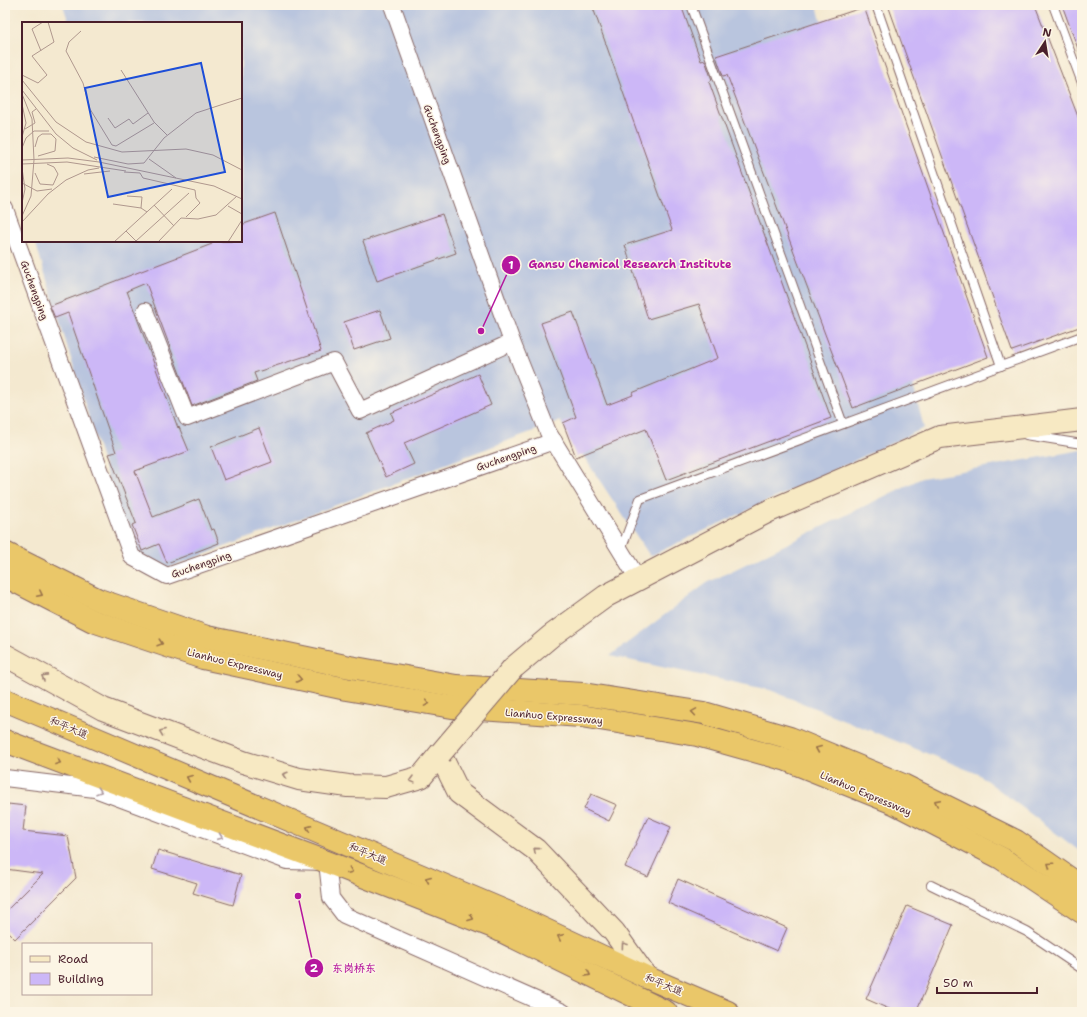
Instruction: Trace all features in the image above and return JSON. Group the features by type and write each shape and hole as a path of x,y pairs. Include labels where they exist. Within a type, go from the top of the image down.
{"highway":[{"name":"Lianhuo Expressway","path":"5,553 100,600 207,637 350,667 456,686 583,694 704,714 790,738 903,785 1016,841 1082,887"},
{"name":"Lianhuo Expressway","path":"5,576 93,621 203,658 346,689 452,707 581,716 697,735 787,760 894,803 1001,858 1082,912"},
{"path":"5,685 68,727"},
{"name":"和平大道","path":"5,700 507,912 646,977 728,1012"},
{"path":"10,746 327,862 491,926 666,1012"}],"main road":[{"path":"5,655 103,709 243,762 299,779 348,786 386,787 421,777 513,668 551,636 606,596 638,579 767,512 940,438 1082,420"},
{"path":"440,754 459,792 536,850 614,932 646,977"}],"street":[{"name":"Guchengping","path":"392,5 512,342 548,432 638,579"},
{"name":"Guchengping","path":"5,209 132,557 167,576 554,441"},
{"path":"145,311 187,418 334,362 360,411 512,342"},
{"path":"5,778 95,789 287,862 327,862 331,898 344,915 563,1012"}],"lane":[{"path":"692,5 843,424"},
{"path":"876,5 1001,366"},
{"path":"1053,5 1082,83"},
{"path":"620,550 640,499 1082,336"},
{"path":"1000,430 1082,444"},
{"path":"931,885 1027,932 1082,969"}],"shaded area":[{"path":"63,5 817,5 924,428 650,556 560,421 147,576 128,545 35,242 242,242 242,22 69,22"},
{"path":"1082,450 1082,853 978,774 770,690 610,656 707,583 922,478"}],"building":[{"path":"592,5 681,5 701,61 705,60 712,80 709,82 831,418 666,480 646,429 576,457 563,423 576,417 541,323 573,312 607,405 633,395 632,393 718,358 699,304 648,319 625,245 672,230"},
{"path":"888,5 1035,5 1082,127 1082,326 1012,351"},
{"path":"1062,5 1082,5 1082,57 1081,57"},
{"path":"864,7 988,357 853,408 727,75 723,76 716,56"},
{"path":"275,213 321,351 254,373 257,381 192,406 146,283 127,291 178,428 179,427 189,451 135,471 153,517 199,499 211,530 214,529 219,543 167,563 159,544 142,551 132,525 136,523 109,454 116,452 68,313 55,318 50,306 212,244 211,242 242,242 242,225"},
{"path":"442,214 456,253 377,281 363,241"},
{"path":"380,310 390,338 354,350 344,322"},
{"path":"478,374 491,405 404,443 414,464 386,477 366,433 394,420 391,413"},
{"path":"259,428 272,462 224,480 211,447"},
{"path":"591,794 617,805 609,821 584,809"},
{"path":"8,804 26,806 23,831 68,836 76,878 15,939 5,929 5,912 43,874 5,869 5,829"},
{"path":"648,817 671,827 648,877 625,867"},
{"path":"158,850 241,875 233,905 193,893 197,883 152,869"},
{"path":"678,879 787,928 777,951 668,903"},
{"path":"907,906 953,925 916,1012 896,1012 866,999"}],"place":[{"name":"Gansu Chemical Research Institute","path":"481,331"},
{"name":"东岗桥东","path":"298,896"}]}
